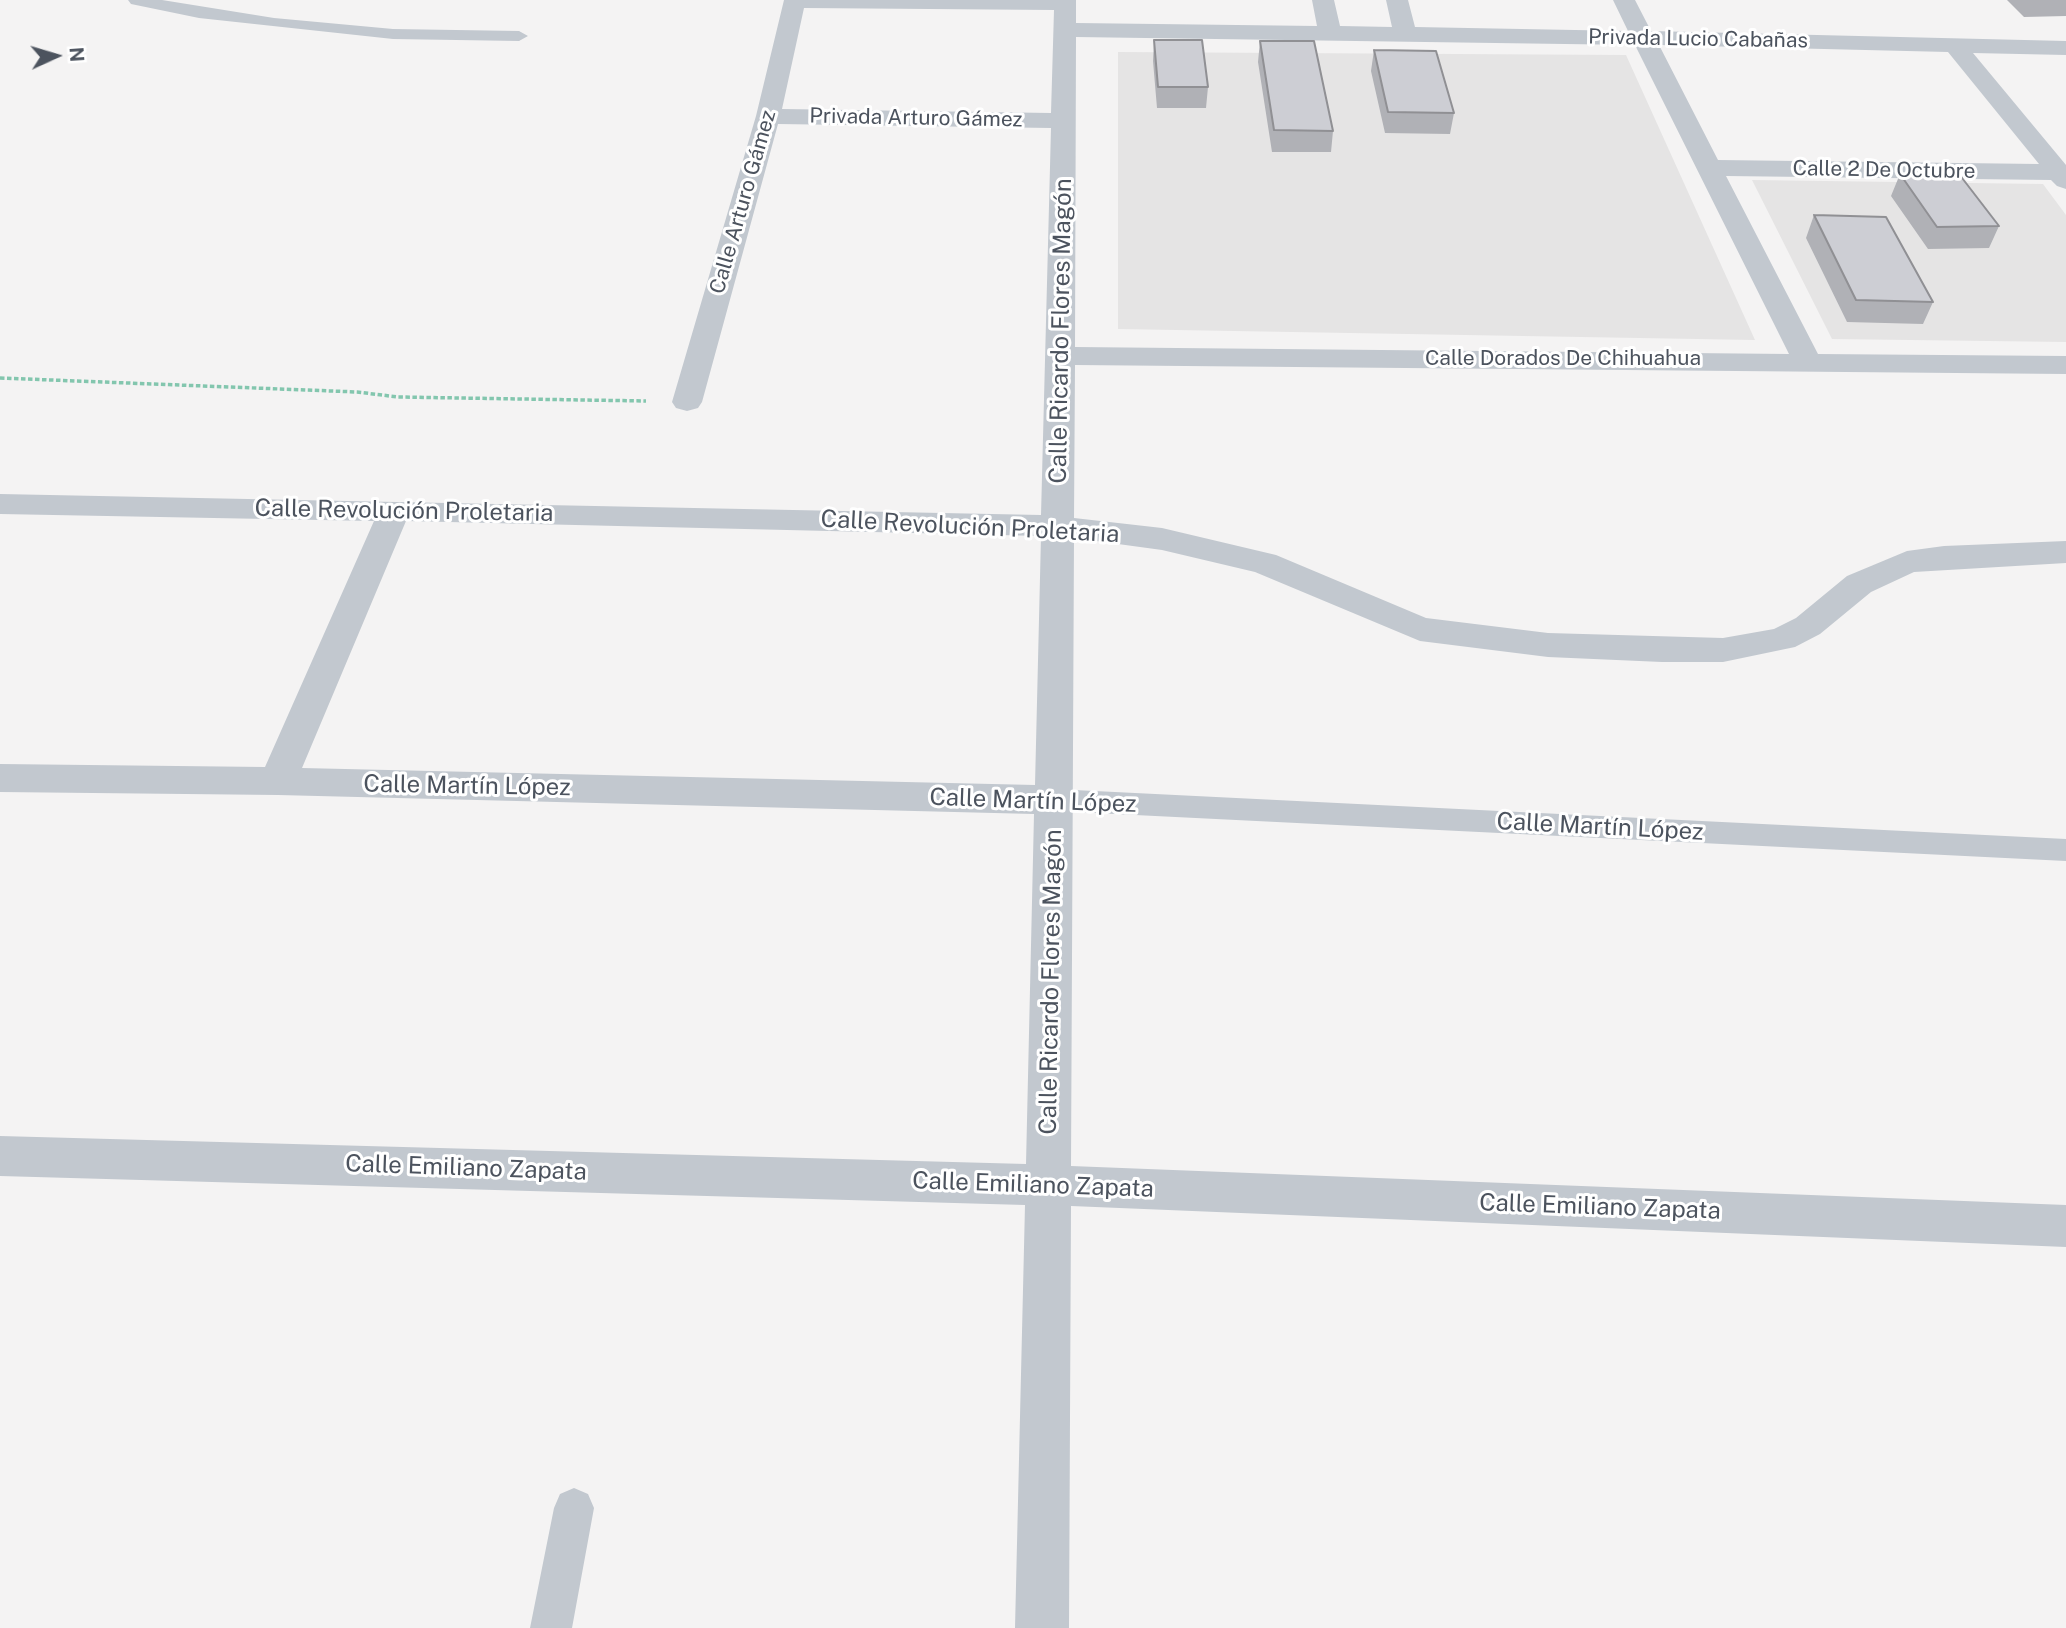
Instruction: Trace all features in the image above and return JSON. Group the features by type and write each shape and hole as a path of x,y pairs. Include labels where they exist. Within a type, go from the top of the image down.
{"street":[{"path":"1323,0 1330,33"},
{"path":"1397,0 1405,34"},
{"path":"1624,0 1807,361"},
{"name":"Privada Lucio Cabañas","path":"794,1 1065,11 1330,33 1642,37 2066,48"},
{"name":"Calle Arturo Gámez","path":"687,402 768,116 794,1"},
{"name":"Calle Ricardo Flores Magón","path":"1042,1628 1065,11"},
{"path":"1954,45 2062,176"},
{"name":"Privada Arturo Gámez","path":"768,116 1064,121"},
{"name":"Calle 2 De Octubre","path":"1710,168 2062,176"},
{"name":"Calle Dorados De Chihuahua","path":"1060,355 2066,365"},
{"name":"Calle Revolución Proletaria","path":"0,504 1058,526 1162,539 1264,563 1301,576 1420,629 1548,645 1662,650 1723,650 1783,639 1808,626 1859,583 1907,562 1944,557 2066,552"},
{"path":"278,781 394,511"},
{"name":"Calle Martín López","path":"0,778 278,781 1054,800"},
{"name":"Calle Emiliano Zapata","path":"0,1156 1048,1185 2066,1226"}],"lane":[{"path":"137,0 199,13 274,23 393,34 519,36"},
{"name":"Calle Martín López","path":"1054,800 2066,850"},
{"path":"551,1628 575,1508"}],"path":[{"path":"0,378 357,392 398,397 687,402"}],"shaded area":[{"path":"1118,52 1626,55 1755,340 1118,329"},
{"path":"1752,180 2043,184 2066,215 2066,342 1832,339"}],"building":[{"path":"1154,40 1202,40 1208,87 1158,87"},
{"path":"1260,41 1314,41 1333,131 1274,130"},
{"path":"1374,50 1436,51 1454,113 1388,112"},
{"path":"1900,174 1959,174 1999,226 1937,227"},
{"path":"1814,215 1886,217 1933,302 1856,300"}]}
